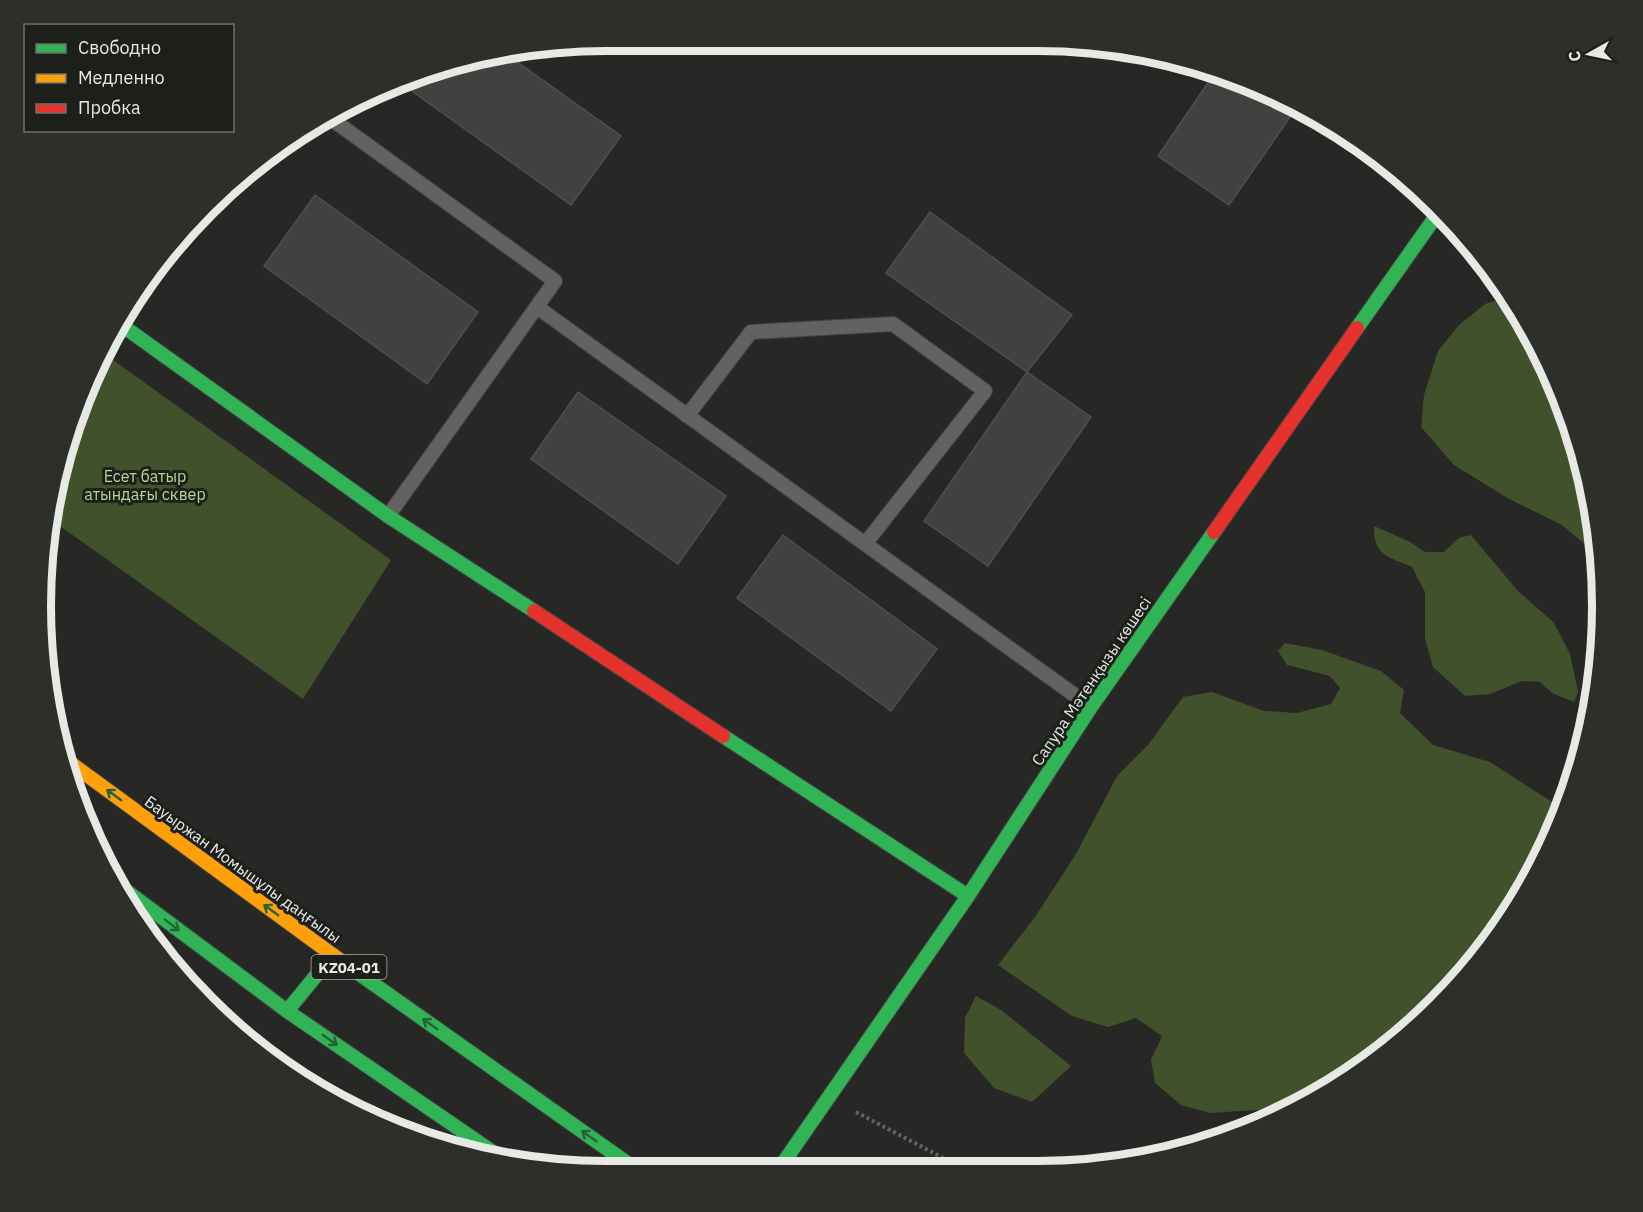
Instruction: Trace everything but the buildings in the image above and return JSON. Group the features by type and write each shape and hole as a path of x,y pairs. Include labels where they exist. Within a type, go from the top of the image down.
{"street":[{"name":"Сапура Мәтенқызы көшесі","path":"785,1161 968,896 1091,707 1434,219"},
{"path":"125,328 388,516 968,896"},
{"name":"Бауыржан Момышұлы даңғылы","path":"75,766 333,956 624,1161"},
{"path":"133,896 287,1011 486,1147"},
{"path":"287,1011 333,956"}],"lane":[{"path":"335,121 555,281 388,516"},
{"path":"537,307 1091,707"},
{"path":"687,416 751,332 892,324 985,391 864,544"}],"path":[{"path":"829,1097 949,1161"}],"green space":[{"path":"1499,300 1518,329 1550,394 1573,462 1588,547 1562,525 1509,499 1454,465 1421,427 1424,395 1438,351 1459,325 1485,304"},
{"name":"Есет батыр атындағы сквер","path":"110,358 391,560 303,699 58,524 70,462 80,428"},
{"path":"1374,526 1410,542 1425,552 1444,552 1459,538 1471,535 1518,591 1554,623 1570,654 1578,692 1574,702 1552,693 1540,682 1522,681 1490,694 1465,696 1433,667 1425,639 1425,592 1412,567 1390,558 1380,550 1374,536"},
{"path":"1285,643 1322,650 1381,671 1404,690 1400,713 1433,745 1490,762 1555,804 1518,884 1498,914 1454,972 1403,1023 1345,1067 1282,1104 1271,1109 1210,1113 1181,1105 1155,1083 1151,1060 1162,1036 1136,1018 1108,1027 1072,1016 998,965 1035,917 1076,854 1117,776 1148,745 1183,697 1212,692 1264,711 1297,713 1331,704 1340,688 1330,676 1287,665 1278,651"},
{"path":"976,996 1001,1010 1071,1066 1032,1102 994,1088 964,1053 965,1018"}],"traffic: fast":[{"path":"1357,328 1434,219"},
{"path":"125,328 388,516 534,611"},
{"path":"785,1161 968,896 1091,707 1214,532"},
{"path":"723,736 968,896"},
{"path":"133,896 287,1011 486,1147"},
{"path":"287,1011 333,955"},
{"path":"341,961 624,1161"}],"traffic: slow":[{"path":"75,766 341,961"}],"traffic: jam":[{"path":"1214,532 1357,328"},
{"path":"534,611 723,736"}]}
